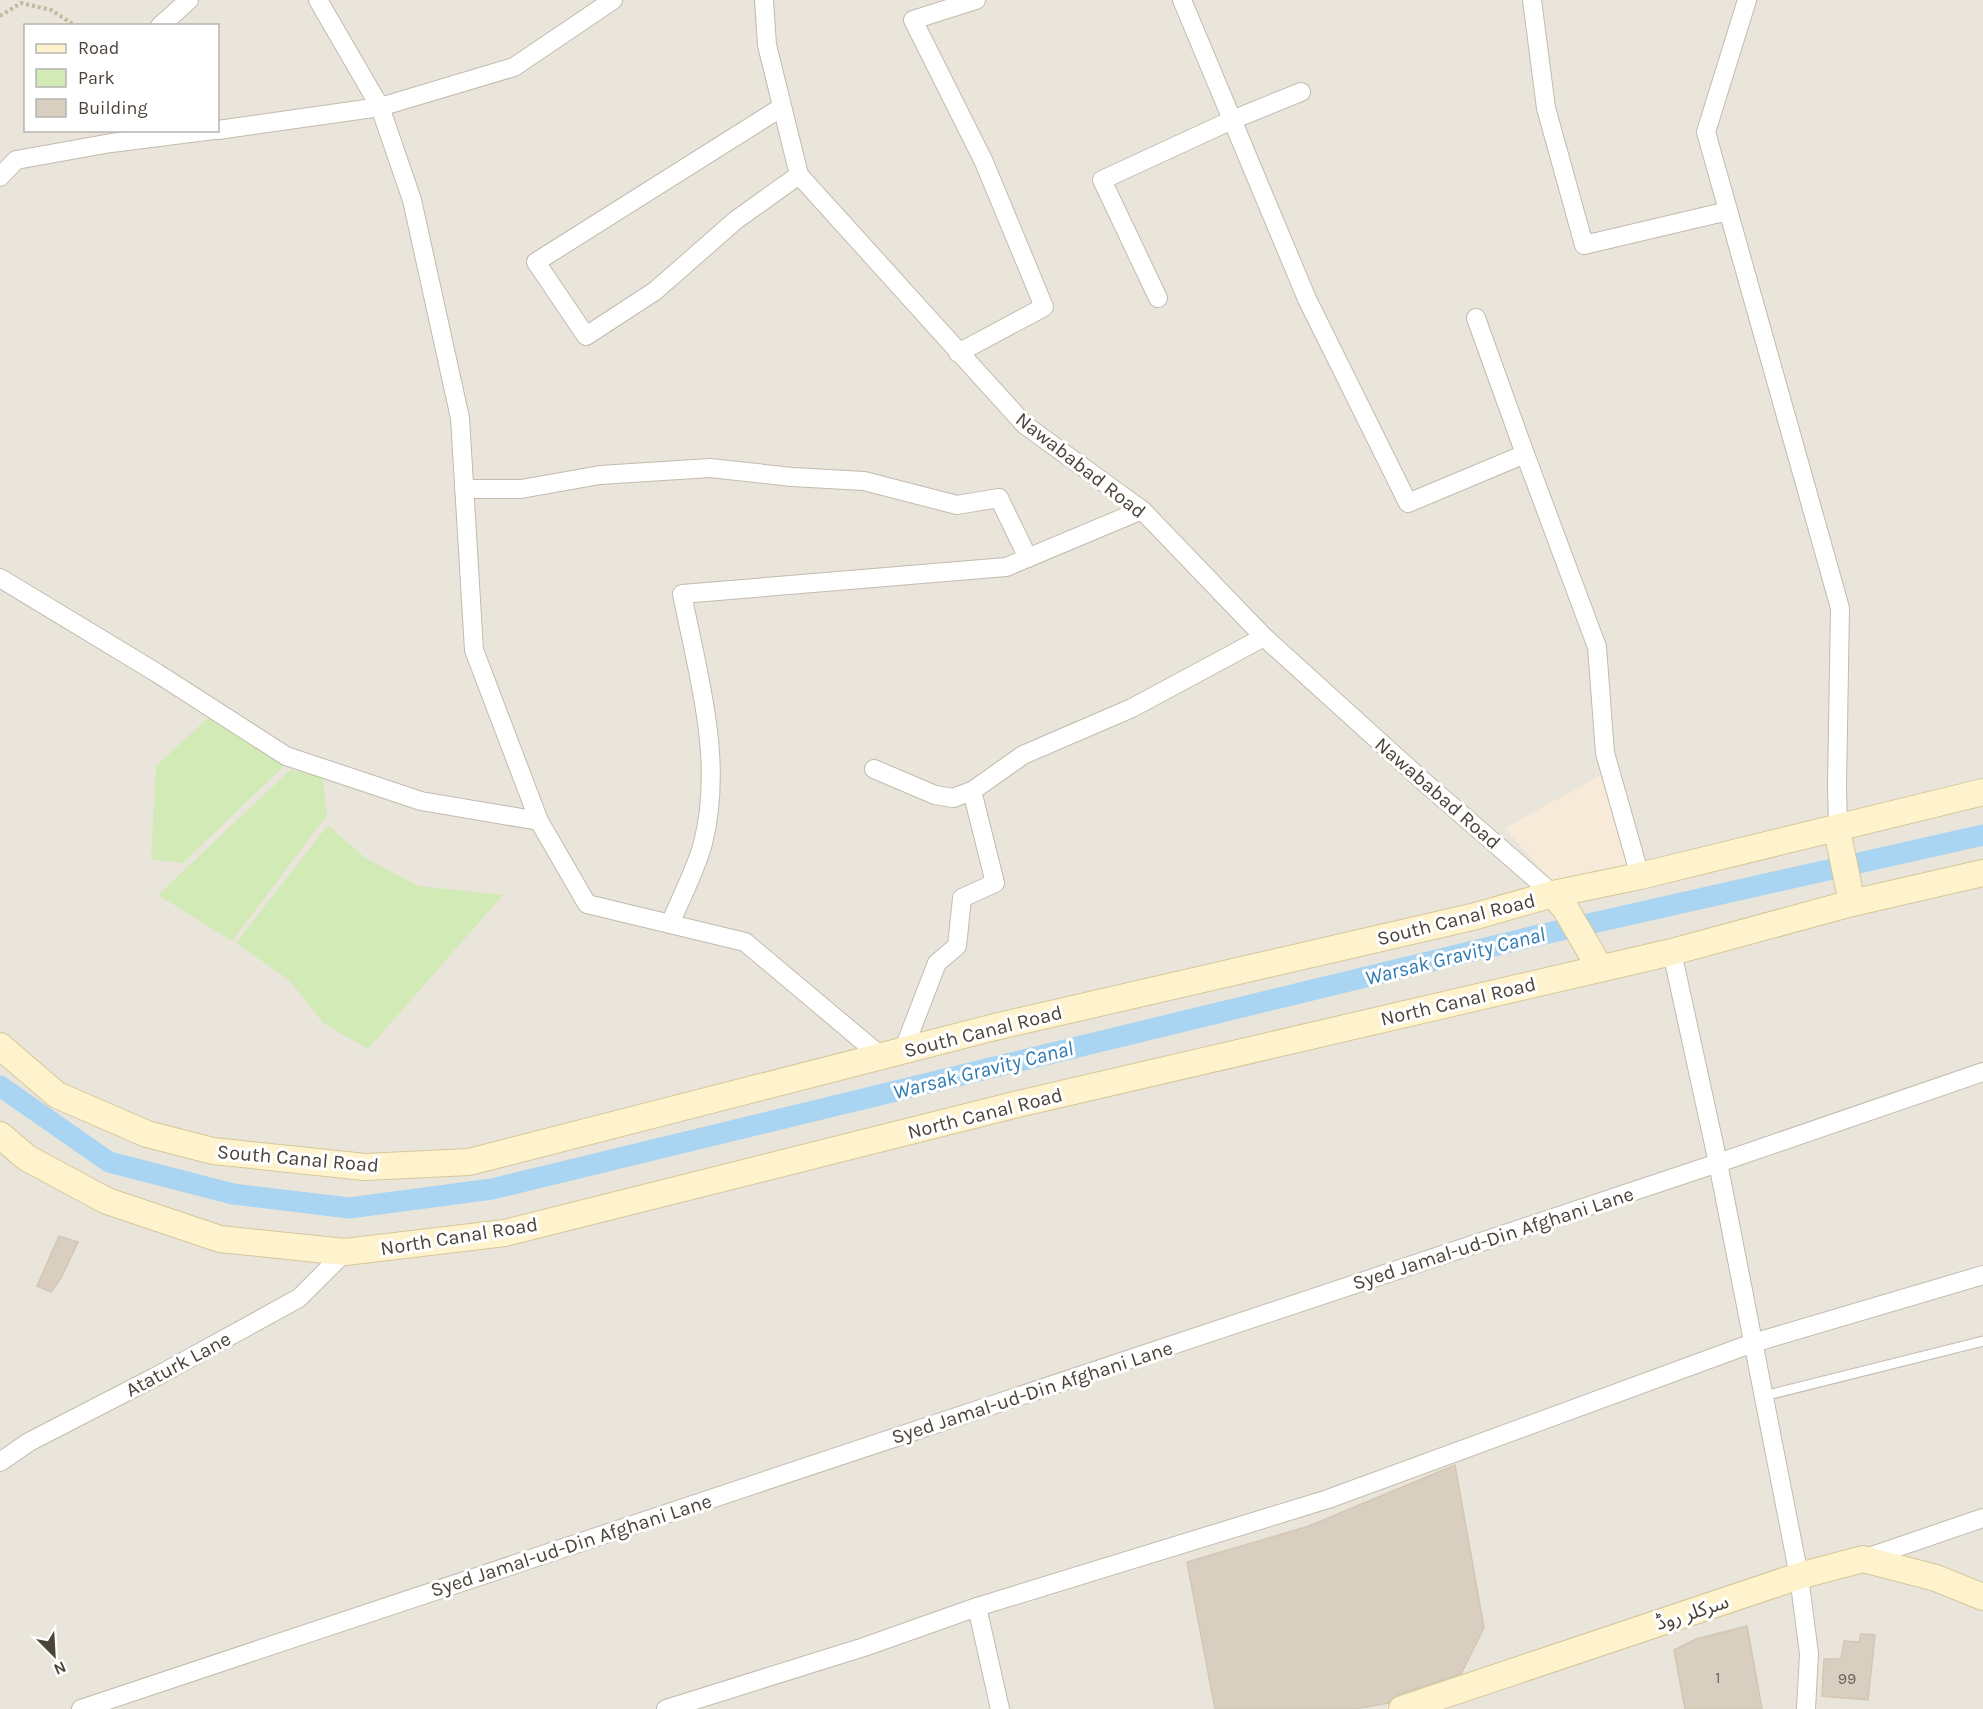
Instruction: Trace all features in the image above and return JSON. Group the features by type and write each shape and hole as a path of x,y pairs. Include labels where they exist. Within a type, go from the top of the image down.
{"main road":[{"name":"South Canal Road","path":"0,1046 57,1095 147,1134 213,1151 365,1167 469,1162 1006,1024 1472,917 1559,901 1640,876 1838,831 1983,792"},
{"path":"1838,831 1852,903"},
{"name":"North Canal Road","path":"0,1135 27,1158 107,1201 220,1239 345,1252 505,1233 1014,1105 1672,952 1852,903 1983,873"},
{"path":"1559,901 1600,968"},
{"path":"1863,1559 1936,1578 1983,1597"},
{"name":"سرکلر روڈ","path":"1401,1709 1799,1576 1863,1559"}],"street":[{"path":"162,24 189,0"},
{"path":"318,0 380,107 412,200 460,418 474,650 539,821 587,904 745,942 893,1054 937,963 957,946 962,898 995,883 972,791"},
{"path":"219,130 380,107 514,67 613,0"},
{"name":"Nawababad Road","path":"764,0 767,45 799,175 1024,425 1142,510 1264,637 1559,901"},
{"path":"958,353 1044,307 984,162 914,20 976,0"},
{"path":"1182,0 1307,299 1408,503 1525,454"},
{"path":"1532,0 1546,108 1584,245 1728,211"},
{"path":"1748,0 1706,132 1840,608 1838,831"},
{"path":"1158,298 1102,180 1232,120 1301,92"},
{"path":"782,107 536,262 586,336 655,291 736,220 799,175"},
{"path":"0,177 16,160 108,137 185,132"},
{"path":"1476,318 1597,647 1605,753 1640,876"},
{"path":"464,489 521,489 600,475 710,468 792,477 864,481 957,505 999,498 1028,558"},
{"path":"670,924 703,844 712,792 708,726 682,594 1006,567 1142,510"},
{"path":"0,578 158,673 286,756 421,801 539,821"},
{"path":"874,769 935,795 952,798 972,791 1023,754 1132,708 1264,637"},
{"path":"1672,952 1719,1163 1799,1576 1809,1654 1806,1709"},
{"name":"Syed Jamal-ud-Din Afghani Lane","path":"81,1709 1719,1163 1983,1072"},
{"name":"Ataturk Lane","path":"0,1462 29,1442 159,1375 299,1298 345,1252"},
{"path":"666,1709 864,1647 977,1607 1328,1499 1754,1343 1983,1275"},
{"name":"سرکلر روڈ","path":"1863,1559 1983,1518"},
{"path":"977,1607 1000,1709"}],"lane":[{"path":"1764,1396 1983,1341"}],"path":[{"path":"0,16 21,3 51,10 73,24"}],"shaded area":[{"path":"0,0 1983,0 1983,1709 0,1709"},
{"path":"1600,776 1635,873 1558,888 1505,828"}],"green space":[{"path":"208,718 286,764 183,863 151,859 156,766"},
{"path":"290,770 322,776 327,815 232,941 158,895"},
{"path":"328,825 364,857 418,886 503,895 368,1049 323,1023 289,980 236,943"}],"building":[{"path":"59,1236 78,1242 61,1278 51,1292 37,1286"},
{"path":"1455,1465 1484,1628 1461,1674 1397,1695 1389,1703 1354,1709 1215,1709 1187,1562 1309,1526"},
{"path":"1747,1626 1762,1709 1685,1709 1674,1650 1696,1639"},
{"path":"1861,1634 1875,1635 1868,1700 1822,1696 1824,1659 1841,1659 1844,1641 1859,1642"}],"waterway":[{"name":"Warsak Gravity Canal","path":"0,1086 109,1162 233,1194 349,1208 492,1189 1535,936 1983,835"}]}
